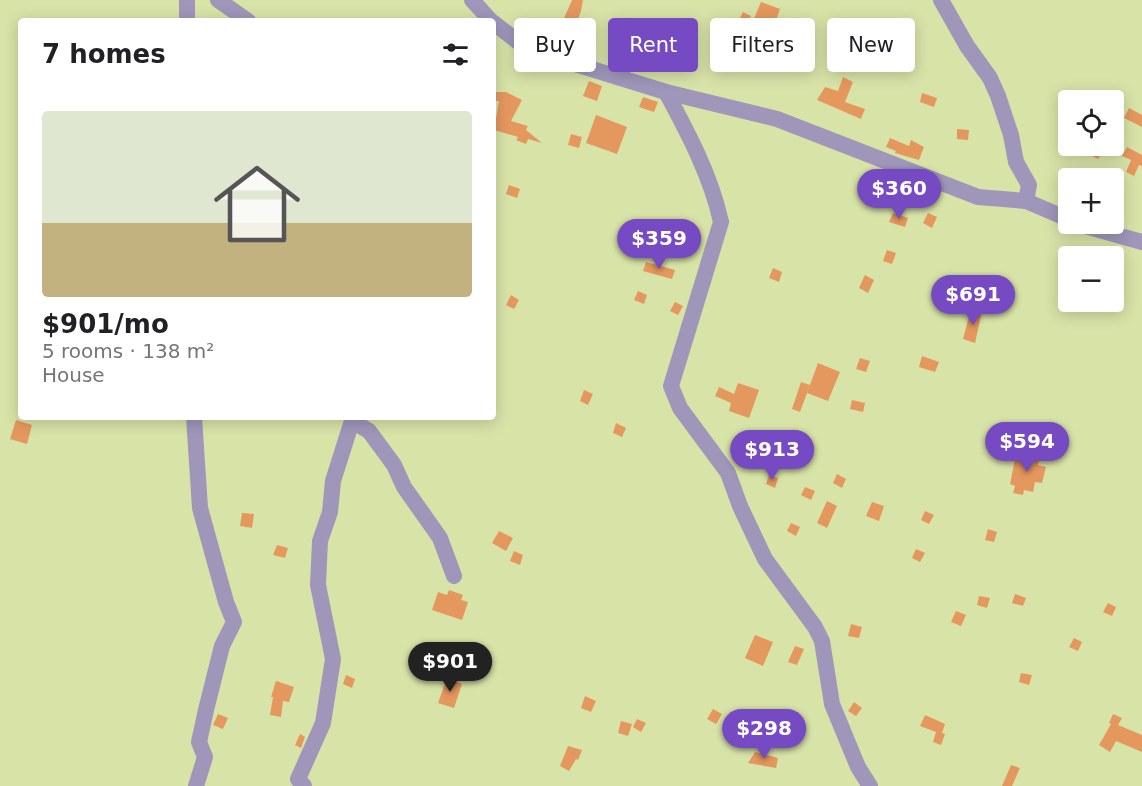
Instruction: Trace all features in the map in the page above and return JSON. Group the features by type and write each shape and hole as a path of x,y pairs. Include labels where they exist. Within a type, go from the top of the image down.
{"street":[{"path":"187,0 187,18"},
{"path":"218,0 244,18"},
{"path":"472,0 487,18"},
{"path":"941,0 967,46 990,78 998,96 1011,135 1016,162 1029,185 1026,201"},
{"path":"496,26 527,49 666,92 777,119 978,196 1026,201 1058,215"},
{"path":"666,92 689,134 716,200 721,222 671,386 680,408 728,473 740,506 765,559 815,627 822,641 832,704 858,767 870,786"},
{"path":"1114,234 1142,242"},
{"path":"194,420 200,508 226,602 234,622 222,646 206,710 199,742 205,757 196,786"},
{"path":"304,786 298,779 323,723 333,659 318,585 320,542 330,512 333,481 353,420"},
{"path":"354,420 369,431 394,465 405,487 440,538 454,576"}],"building":[{"path":"572,0 583,0 578,18 564,18"},
{"path":"761,2 780,9 777,18 754,18"},
{"path":"743,12 751,16 750,18 740,18"},
{"path":"843,77 853,82 845,102 865,109 861,119 817,100 825,87 838,91"},
{"path":"589,81 602,86 597,101 583,96"},
{"path":"496,92 506,92 522,100 511,121 528,126 526,130 542,143 528,139 526,144 516,140 518,137 496,131 499,101 496,101"},
{"path":"922,93 937,98 934,107 920,102"},
{"path":"643,97 658,102 654,112 639,107"},
{"path":"1129,108 1142,115 1142,127 1124,118"},
{"path":"596,115 627,127 617,154 586,143"},
{"path":"957,129 969,130 968,140 957,139"},
{"path":"571,134 582,137 579,148 568,145"},
{"path":"890,138 909,146 911,140 924,147 919,160 895,153 896,151 886,147"},
{"path":"1127,147 1142,155 1142,166 1139,165 1134,176 1126,172 1131,160 1122,156"},
{"path":"509,185 520,189 517,198 506,194"},
{"path":"893,213 908,218 905,227 889,222"},
{"path":"928,213 937,217 932,228 923,223"},
{"path":"887,250 896,253 892,264 883,261"},
{"path":"646,262 675,270 672,279 643,271"},
{"path":"773,268 782,272 779,282 769,278"},
{"path":"865,275 874,280 868,293 859,288"},
{"path":"638,291 647,295 644,304 634,300"},
{"path":"511,295 519,300 514,309 506,305"},
{"path":"675,302 683,306 678,315 670,311"},
{"path":"971,309 982,311 975,343 963,339"},
{"path":"922,356 939,362 935,372 919,367"},
{"path":"860,358 870,361 866,372 856,369"},
{"path":"818,363 840,372 828,401 807,393"},
{"path":"801,382 810,385 800,412 792,409"},
{"path":"738,383 759,390 749,418 729,411 731,403 715,396 719,387 734,394"},
{"path":"584,390 593,394 588,405 580,401"},
{"path":"852,400 865,403 863,412 850,409"},
{"path":"16,420 32,425 27,444 10,439"},
{"path":"616,423 626,428 622,437 613,433"},
{"path":"1023,452 1040,456 1038,465 1046,467 1042,483 1035,482 1033,492 1024,490 1023,495 1013,493 1015,486 1010,484 1016,454 1023,455"},
{"path":"837,474 846,479 842,488 833,483"},
{"path":"769,475 778,478 775,488 766,484"},
{"path":"805,487 815,491 811,500 801,495"},
{"path":"827,501 837,506 827,528 817,523"},
{"path":"872,502 884,506 879,521 866,516"},
{"path":"925,511 934,515 929,524 921,520"},
{"path":"242,513 254,514 252,528 240,526"},
{"path":"791,523 800,527 796,536 787,531"},
{"path":"988,529 997,532 994,542 985,540"},
{"path":"499,531 513,538 506,551 492,543"},
{"path":"277,545 288,548 285,558 273,555"},
{"path":"916,549 925,553 920,562 912,558"},
{"path":"514,551 523,555 520,565 510,561"},
{"path":"449,590 463,595 461,600 468,602 462,620 432,610 438,592 447,595"},
{"path":"1015,594 1026,598 1023,606 1012,603"},
{"path":"979,596 990,598 987,608 977,605"},
{"path":"1108,603 1116,607 1112,616 1103,612"},
{"path":"956,611 966,615 961,626 951,622"},
{"path":"851,624 862,627 859,638 848,636"},
{"path":"755,635 773,642 763,666 745,658"},
{"path":"1074,638 1082,642 1078,651 1069,647"},
{"path":"795,646 804,649 797,665 788,662"},
{"path":"1021,673 1032,675 1029,685 1019,682"},
{"path":"346,675 355,679 352,688 343,684"},
{"path":"447,678 462,684 454,708 438,703"},
{"path":"276,681 294,687 289,702 283,701 281,717 270,715 273,697 271,697"},
{"path":"585,696 596,701 591,712 581,708"},
{"path":"854,702 862,708 856,716 848,711"},
{"path":"713,709 722,714 716,724 707,719"},
{"path":"218,714 228,718 223,729 213,725"},
{"path":"1113,714 1122,718 1118,725 1142,735 1142,752 1116,741 1110,752 1099,745 1111,724 1109,723"},
{"path":"925,715 945,724 942,733 945,734 941,745 933,742 936,732 920,726"},
{"path":"637,719 646,723 641,732 633,727"},
{"path":"621,721 632,724 628,736 618,733"},
{"path":"300,734 305,737 301,748 295,745"},
{"path":"568,746 582,750 578,760 576,759 569,771 560,766"},
{"path":"755,752 778,758 776,768 748,763"},
{"path":"1011,765 1020,768 1012,786 1002,786"}]}
